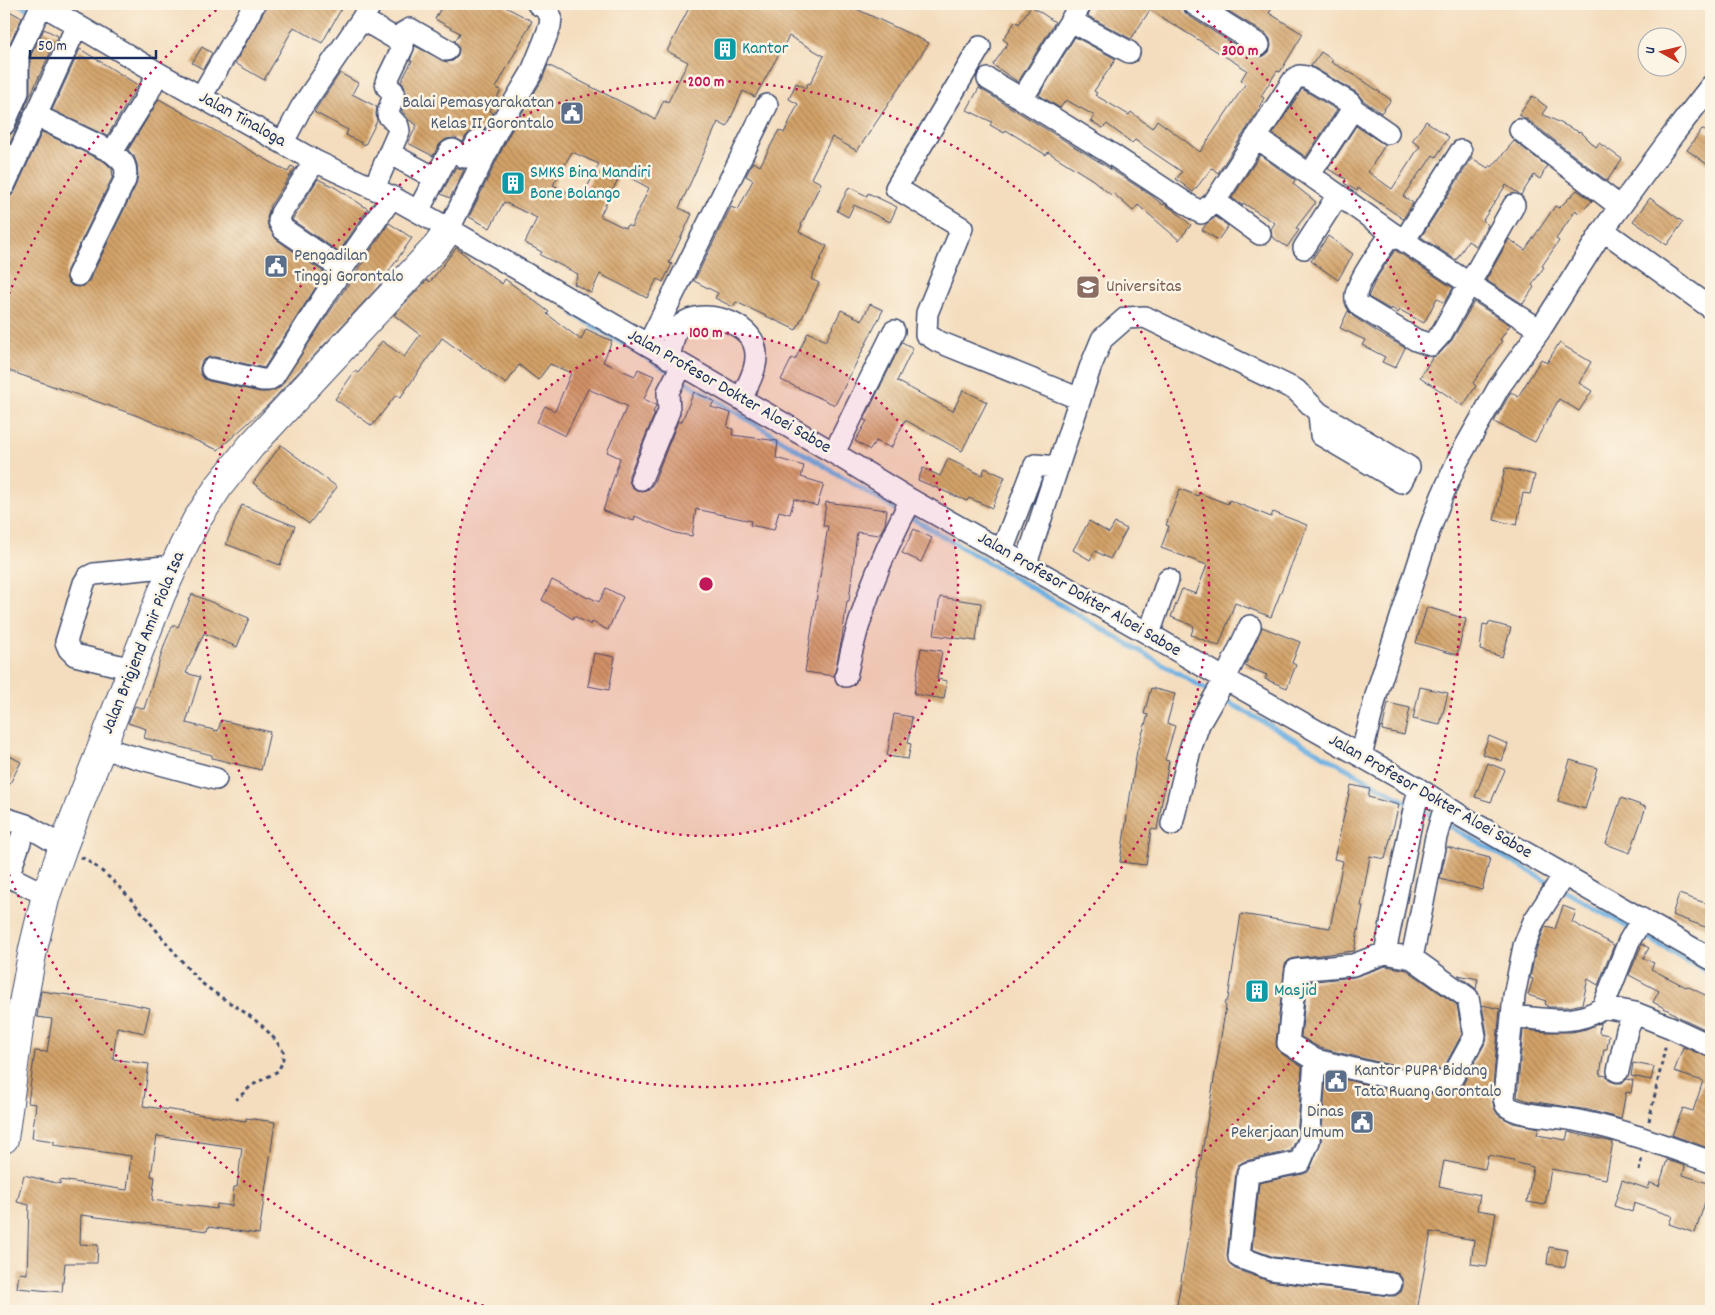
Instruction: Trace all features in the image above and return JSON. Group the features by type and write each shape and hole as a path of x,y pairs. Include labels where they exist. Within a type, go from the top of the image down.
{"main road":[{"name":"Jalan Brigjend Amir Piola Isa","path":"4,1139 21,1014 33,949 46,895 101,748 174,566 196,521 219,486 250,446 437,246 448,229"}],"street":[{"path":"4,124 18,92 11,51 41,4"},
{"name":"Jalan Tinaloga","path":"41,4 74,31 157,76 201,97 282,142 312,165 418,211 448,229"},
{"path":"201,97 254,4"},
{"path":"448,229 490,145 531,74 550,26 551,17 546,9 538,4"},
{"path":"1194,4 1259,45"},
{"path":"212,369 262,380 274,377 342,269 369,232 384,197 389,153 399,132 398,126 388,115 388,108 394,95 393,91 387,87 386,82 403,47 399,41 366,12 301,108 282,142"},
{"path":"1022,98 1076,12 1129,52"},
{"path":"399,41 403,33 410,30 447,50"},
{"path":"4,186 74,31"},
{"path":"980,47 896,188 962,228 926,313 926,334 938,342 1080,399"},
{"path":"112,152 144,101 157,76"},
{"path":"988,79 1108,152 1198,212 1203,212 1215,201 1294,79 1299,76 1306,77 1350,103 1352,108 1388,133"},
{"path":"1361,756 1378,692 1442,496 1458,460 1499,387 1540,330 1619,206 1711,86"},
{"path":"648,345 767,105"},
{"path":"1310,174 1352,108"},
{"path":"35,115 112,152 123,162 127,169 125,180 78,275"},
{"path":"1520,130 1619,206"},
{"path":"1256,137 1398,237 1540,330"},
{"path":"418,211 450,151 453,150 464,157 469,157 480,140 490,145"},
{"path":"1461,151 1398,237 1358,286 1355,297 1356,302 1416,340 1431,345 1441,334 1514,205"},
{"path":"389,153 435,178"},
{"path":"312,165 281,213 279,222 283,229 342,269"},
{"path":"1304,248 1338,195"},
{"path":"1215,201 1260,234"},
{"name":"Jalan Profesor Dokter Aloei Saboe","path":"448,229 648,345 675,370 741,399 834,453 906,509 1002,551 1026,564 1149,634 1223,683 1361,756 1443,811 1461,816 1558,882 1642,919 1711,959"},
{"path":"1603,230 1711,308"},
{"path":"641,479 669,412 668,392 675,370 678,328 692,318 701,317 726,320 735,324 754,343 756,354 755,369 741,399"},
{"path":"1026,564 1090,368 1102,339 1126,318 1145,317 1296,390 1319,414"},
{"path":"834,453 894,331"},
{"path":"1002,551 1035,465 1058,467"},
{"path":"846,676 855,633 873,579 906,509"},
{"path":"132,669 75,655 69,649 66,642 84,583 88,577 94,574 174,566"},
{"path":"1149,634 1168,579"},
{"path":"1172,824 1190,750 1200,724 1223,683 1250,626"},
{"path":"101,748 216,779"},
{"path":"1386,953 1417,794"},
{"path":"1412,958 1443,811"},
{"path":"4,818 26,825 63,847"},
{"path":"26,825 8,876 46,895"},
{"path":"1558,882 1534,920 1524,946 1514,996 1504,1098 1506,1105 1515,1111 1574,1120 1646,1139 1711,1162"},
{"path":"1512,1016 1572,1021 1597,1012 1604,1007 1629,941 1642,919"},
{"path":"1386,953 1412,958 1468,998 1475,1036 1450,1082 1405,1081 1315,1060 1288,1044 1296,970 1354,965 1386,953"},
{"path":"1604,1007 1635,1013 1711,1046"},
{"path":"1618,1071 1627,1030 1635,1013"},
{"path":"1315,1060 1309,1141 1300,1162 1248,1173 1239,1257 1271,1269 1391,1284"}],"path":[{"path":"63,847 86,860 120,888 187,967 203,983 250,1014 276,1039 284,1053 280,1067 251,1086 236,1100"},
{"path":"1639,1170 1670,1027"}],"building":[{"path":"268,4 344,4 322,43 294,27 264,80 235,63"},
{"path":"443,4 500,4 532,21 496,88 501,90 490,111 493,113 484,129 473,130 466,136 463,142 455,138 446,139 439,145 433,156 408,143 417,125 409,120 402,111 406,93 401,82 412,61 410,61 415,46 447,62 453,61 458,56 459,49 455,41 460,33 435,19"},
{"path":"691,4 846,4 929,43 857,151 832,137 811,178 821,183 799,232 827,246 811,279 819,283 796,330 736,302 733,307 715,298 718,293 694,281 731,207 738,210 753,180 746,176 753,162 760,166 779,130 784,133 798,104 789,99 796,83 806,88 808,83 810,84 824,56 789,36 755,97 743,91 727,127 718,122 679,208 692,214 669,263 672,264 663,282 657,279 647,298 600,274 591,293 574,284 578,274 540,255 542,252 525,243 537,218 504,202 490,228 469,217 510,133 542,80 548,65 655,119 664,100 668,102 688,62 667,51","holes":["572,152 599,164 581,199 553,185","621,173 649,188 631,227 627,225 625,228 600,216"]},
{"path":"1093,4 1182,4 1183,10 1187,15 1252,56 1258,57 1264,56 1269,52 1271,46 1270,39 1266,34 1217,4 1275,4 1269,13 1303,34 1280,72 1277,71 1261,96 1264,98 1260,108 1218,173 1212,168 1193,192 1176,179 1182,172 1135,140 1132,143 1107,124 1103,128 1091,121 1095,116 1066,100 1060,108 1039,95 1075,37 1116,59 1094,91 1097,93 1095,95 1129,115 1131,112 1152,128 1157,120 1200,152 1246,83 1241,80 1247,70 1150,10 1131,39 1088,16"},
{"path":"1031,6 1055,22 1018,82 993,65 1008,43 1003,39 1016,21 1019,24"},
{"path":"4,8 22,18 7,49 6,89 4,93"},
{"path":"44,29 58,36 24,109 30,92 30,57"},
{"path":"202,47 212,53 203,69 192,63"},
{"path":"80,49 138,85 107,136 52,110"},
{"path":"1321,52 1333,60 1331,62 1358,77 1391,100 1381,113 1363,100 1356,92 1311,66"},
{"path":"340,73 358,83 352,94 377,107 377,121 365,145 346,135 348,130 314,112"},
{"path":"979,88 1101,163 1175,211 1191,225 1179,240 1138,205 1133,211 1113,193 1111,195 1093,180 1048,152 1046,155 1006,130 1004,133 990,125 992,122 967,110"},
{"path":"1302,89 1337,110 1306,157 1273,134"},
{"path":"1532,96 1547,107 1542,114 1580,131 1596,147 1599,143 1622,159 1607,181 1519,115"},
{"path":"159,99 288,172 291,166 295,168 270,206 267,218 268,226 276,239 325,273 264,368 209,357 202,361 200,367 200,373 204,379 260,392 268,392 279,388 389,223 412,238 379,286 266,407 218,450 138,416 4,369 4,198 11,196 15,191 42,132 105,162 112,169 113,176 67,270 66,276 72,286 84,286 89,281 136,185 138,175 137,164 134,156 128,150"},
{"path":"23,111 4,156 4,136 11,134 15,129"},
{"path":"1426,121 1449,137 1436,157 1433,155 1403,196 1413,203 1403,219 1358,188 1357,191 1344,183 1346,179 1328,169 1356,126 1385,145 1368,172 1392,189 1420,146 1412,141"},
{"path":"1702,129 1711,135 1711,167 1687,150"},
{"path":"1514,141 1547,166 1540,179 1534,175 1521,195 1506,185 1483,220 1488,225 1476,246 1468,241 1456,260 1421,237 1472,158 1488,168 1490,165 1492,167"},
{"path":"1260,155 1295,180 1293,184 1316,202 1296,228 1299,230 1287,247 1272,237 1271,229 1275,223 1232,198"},
{"path":"456,167 464,170 450,198 441,194"},
{"path":"318,179 336,188 368,209 339,252 292,220"},
{"path":"849,187 867,196 868,193 897,207 890,222 854,205 848,217 837,211"},
{"path":"1577,190 1592,201 1579,214 1576,210 1556,239 1559,241 1542,266 1544,267 1532,285 1534,287 1523,304 1486,280 1509,239 1525,250 1555,206 1559,208"},
{"path":"1650,198 1683,222 1667,245 1633,221"},
{"path":"1216,217 1228,226 1218,240 1202,230 1206,224"},
{"path":"1328,236 1353,254 1338,280 1311,261"},
{"path":"456,248 502,284 505,279 549,312 547,314 581,340 586,329 612,341 603,362 635,376 638,369 654,376 644,399 656,405 653,413 655,413 629,475 631,486 636,490 643,491 649,489 653,484 678,421 681,423 694,392 714,401 711,407 731,413 727,427 733,429 732,435 778,441 776,458 804,466 801,477 824,484 817,506 794,499 790,514 779,511 774,530 750,525 751,521 696,509 692,536 675,533 635,516 634,521 603,511 620,458 607,452 627,406 588,389 565,436 537,422 545,406 555,411 571,373 550,364 538,380 519,365 506,384 442,338 400,398 396,395 372,426 335,399 355,371 358,373 382,341 404,357 420,335 394,315 427,280 430,282"},
{"path":"1395,250 1453,288 1444,303 1437,298 1424,323 1400,310 1398,313 1392,308 1391,310 1368,297 1376,279"},
{"path":"1474,302 1510,325 1500,340 1502,341 1473,383 1476,386 1463,406 1420,377 1433,357 1440,353 1452,340"},
{"path":"870,304 883,310 835,405 781,380 792,358 795,360 808,332 826,341 841,310 862,320"},
{"path":"1348,311 1354,317 1405,348 1395,368 1382,362 1385,357 1362,345 1365,340 1340,328"},
{"path":"902,342 913,348 897,381 953,411 963,390 987,402 962,451 905,420 891,448 876,441 870,450 855,441 867,421 864,420"},
{"path":"1559,343 1591,362 1579,383 1592,391 1579,411 1559,399 1535,442 1494,422 1511,392 1518,397 1541,359 1547,363"},
{"path":"281,445 337,487 309,524 253,483"},
{"path":"948,459 982,475 985,468 1005,477 992,508 969,498 967,501 918,480 923,468 940,476"},
{"path":"1505,468 1535,475 1530,494 1523,493 1517,525 1494,520"},
{"path":"1180,489 1198,496 1199,493 1228,504 1229,500 1271,517 1273,512 1307,525 1271,617 1235,603 1219,646 1191,635 1194,626 1171,617 1182,589 1196,594 1207,565 1161,548 1169,526 1166,525"},
{"path":"826,502 887,510 885,524 879,535 857,532 849,601 847,601 834,676 805,672 828,526 823,526"},
{"path":"242,505 295,526 280,565 226,544"},
{"path":"1089,521 1109,533 1115,523 1127,529 1110,559 1095,551 1090,560 1073,550"},
{"path":"914,529 932,538 921,562 902,553"},
{"path":"552,580 599,602 606,588 623,597 608,630 592,622 591,625 574,616 573,619 542,600"},
{"path":"192,594 249,618 237,647 204,633 186,673 200,677 186,723 218,731 221,720 270,732 261,770 212,758 212,755 144,738 146,729 128,723 135,706 144,709 165,643 173,625 178,627"},
{"path":"940,597 981,603 976,641 934,635"},
{"path":"1427,607 1466,619 1457,655 1416,643"},
{"path":"1489,622 1511,628 1502,657 1480,650 1483,624 1488,625"},
{"path":"1262,627 1300,642 1292,663 1296,665 1287,688 1265,679 1267,675 1245,666"},
{"path":"921,648 942,651 937,679 947,681 944,699 914,694"},
{"path":"594,653 615,657 609,690 588,686"},
{"path":"1420,687 1448,693 1440,725 1413,719"},
{"path":"1151,688 1175,694 1167,723 1175,726 1165,760 1169,761 1157,830 1151,829 1146,865 1120,862 1137,751 1148,715 1144,714"},
{"path":"1388,703 1410,708 1404,735 1382,730"},
{"path":"894,714 912,717 908,743 911,744 908,759 887,756"},
{"path":"1489,736 1508,744 1502,761 1482,754"},
{"path":"4,753 21,762 4,795"},
{"path":"1570,760 1597,768 1585,809 1558,801"},
{"path":"1488,763 1505,770 1491,802 1475,797"},
{"name":"Kantor PUPR Bidang Tata Ruang Gorontalo","path":"1351,785 1370,789 1368,797 1399,805 1385,859 1370,856 1354,951 1295,958 1285,964 1276,1042 1277,1049 1281,1053 1302,1067 1297,1138 1291,1151 1245,1161 1238,1165 1227,1256 1230,1265 1235,1269 1269,1281 1389,1296 1395,1296 1401,1292 1403,1280 1399,1274 1393,1272 1274,1257 1252,1249 1259,1183 1308,1172 1321,1142 1326,1075 1402,1093 1450,1094 1457,1092 1486,1041 1487,1034 1482,1005 1500,1009 1492,1097 1494,1108 1498,1115 1513,1123 1539,1128 1537,1135 1566,1140 1568,1132 1613,1142 1606,1179 1551,1169 1545,1205 1527,1202 1533,1167 1513,1162 1514,1160 1488,1155 1485,1169 1444,1161 1439,1186 1480,1195 1477,1210 1496,1213 1487,1266 1471,1264 1474,1240 1431,1232 1417,1311 1176,1311 1226,1006 1224,1004 1228,999 1241,914 1330,928 1343,861 1334,859"},
{"path":"1621,798 1646,807 1630,853 1606,844"},
{"path":"1447,847 1490,858 1482,890 1440,879"},
{"path":"1679,894 1711,905 1711,929 1672,915"},
{"path":"1563,906 1576,911 1572,922 1614,945 1598,985 1588,979 1582,1004 1569,1007 1547,1007 1546,1001 1528,995 1533,979 1530,978 1536,950 1545,927 1555,929"},
{"path":"1642,944 1649,948 1643,958 1654,963 1651,969 1711,998 1711,1032 1653,1002 1659,991 1629,975"},
{"path":"1386,966 1407,970 1457,1005 1462,1034 1443,1069 1407,1069 1320,1048 1301,1037 1307,982 1354,977"},
{"path":"1458,975 1478,979 1476,989 1475,988"},
{"path":"41,991 150,1008 144,1033 117,1027 113,1059 149,1064 143,1106 246,1121 246,1118 275,1122 259,1234 208,1227 207,1231 81,1215 80,1244 98,1245 97,1263 65,1263 62,1292 17,1288 19,1273 27,1274 29,1205 17,1202 24,1175 60,1184 60,1180 127,1190 131,1156 54,1145 54,1141 32,1138 36,1104 28,1103 35,1051 47,1052 52,1019 37,1017","holes":["157,1136 242,1148 237,1187 234,1187 232,1206 217,1204 216,1209 152,1200 155,1177 151,1176"]},
{"path":"1600,1023 1599,1033 1609,1035 1607,1049 1604,1049 1600,1075 1607,1076 1610,1081 1616,1083 1622,1083 1627,1079 1633,1080 1631,1093 1626,1092 1621,1119 1589,1110 1529,1101 1517,1097 1523,1030 1572,1032"},
{"path":"1683,1047 1711,1058 1711,1149 1672,1135 1683,1108 1693,1111 1703,1081 1674,1072"},
{"path":"1633,1063 1654,1067 1651,1080 1631,1076"},
{"path":"1667,1160 1685,1166 1683,1175 1711,1184 1695,1233 1669,1224 1672,1216 1634,1203 1632,1212 1614,1206 1622,1180 1648,1189 1650,1183 1659,1186"},
{"path":"1549,1247 1568,1250 1565,1267 1547,1264"}],"waterway":[{"path":"19,4 34,12"},
{"path":"574,314 672,373"},
{"path":"681,379 900,512"},
{"path":"908,516 1212,693"},
{"path":"1219,697 1410,804"},
{"path":"1420,809 1436,819"},
{"path":"1446,824 1552,884"},
{"path":"1561,889 1630,928"},
{"path":"1640,933 1711,975"}],"place":[{"name":"Kantor","path":"725,49"},
{"name":"Balai Pemasyarakatan Kelas II Gorontalo","path":"572,113"},
{"name":"SMKS Bina Mandiri Bone Bolango","path":"513,183"},
{"name":"Pengadilan Tinggi Gorontalo","path":"276,266"},
{"name":"Universitas","path":"1088,287"},
{"name":"Masjid","path":"1257,991"},
{"name":"Kantor PUPR Bidang Tata Ruang Gorontalo","path":"1336,1081"},
{"name":"Dinas Pekerjaan Umum","path":"1362,1122"}]}
